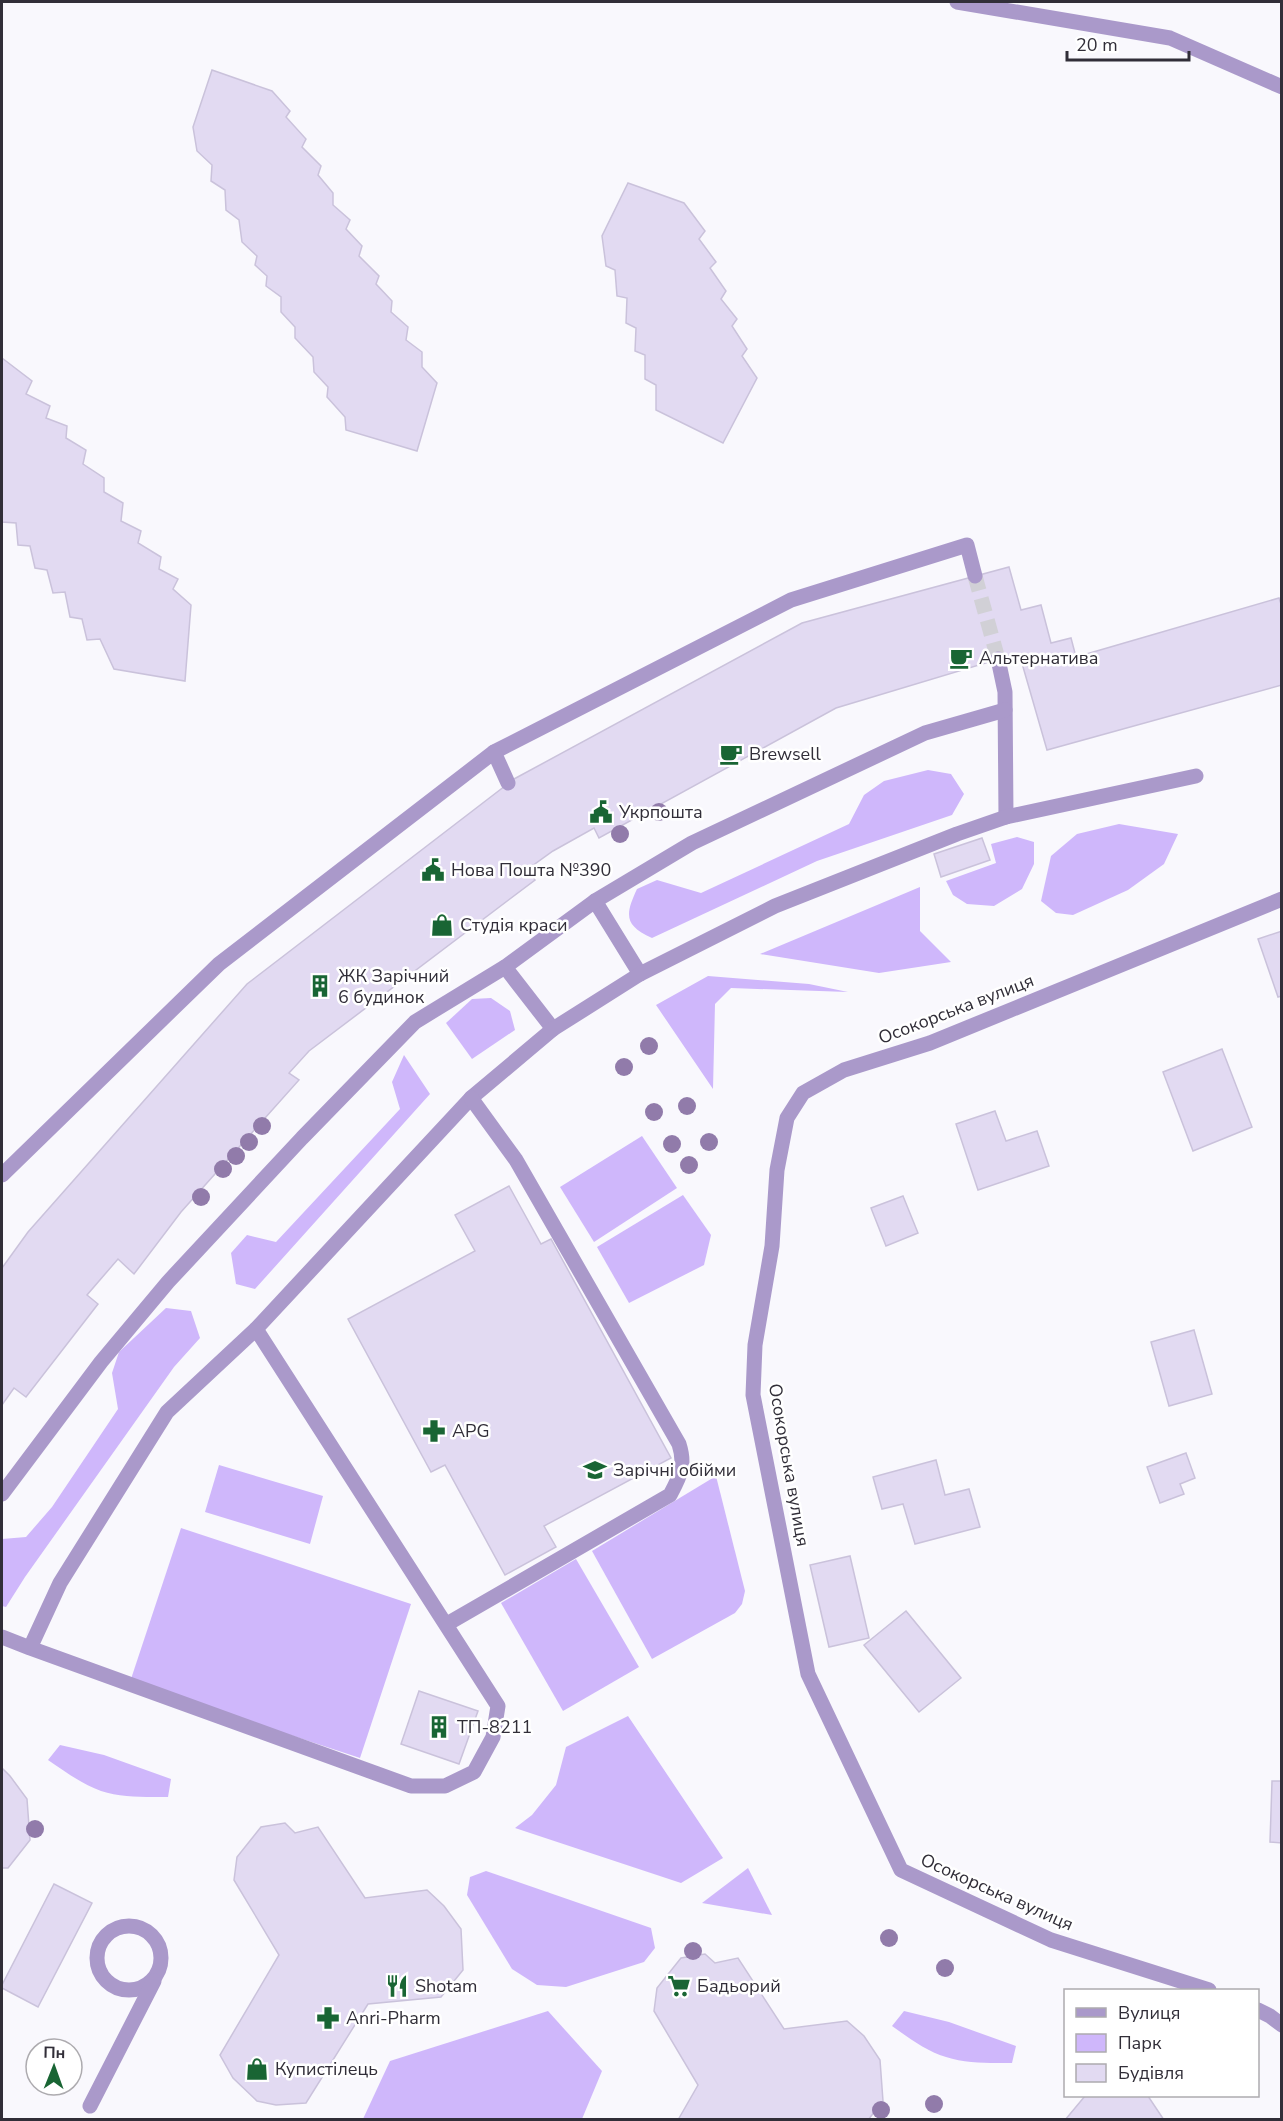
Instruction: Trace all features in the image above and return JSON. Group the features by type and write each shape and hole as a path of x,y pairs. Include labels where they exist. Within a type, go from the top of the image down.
{"street":[{"path":"957,2 1170,38 1281,87"},
{"path":"2,1175 219,964 494,752 791,600 967,545 975,576"},
{"path":"998,659 1005,692 1006,817"},
{"path":"2,1494 101,1362 168,1282 302,1138 415,1022 504,967 595,901 692,843 925,733 1005,710"},
{"path":"494,752 508,783"},
{"path":"30,1648 60,1583 167,1412 256,1329 471,1098 553,1029 640,975 775,906 1006,817 1196,776"},
{"name":"Осокорська вулиця","path":"1206,1989 1051,1940 901,1870 808,1674 753,1395 755,1345 772,1246 777,1170 787,1118 803,1093 844,1070 930,1043 1281,899"},
{"path":"595,901 640,975"},
{"path":"504,967 553,1029"},
{"path":"447,1624 670,1495 680,1476 683,1458 679,1444 516,1160 471,1098"},
{"path":"2,1637 411,1786 445,1786 474,1772 493,1737 498,1706 256,1329"},
{"path":"90,2106 158,1973 161,1963 161,1952 157,1942 151,1933 141,1927 120,1926 110,1931 103,1939 98,1949 97,1959 99,1970 105,1979 123,1990 143,1987 158,1973"},
{"path":"1259,2011 1281,2025"}],"green space":[{"path":"928,770 951,774 964,794 952,815 817,861 652,938 636,929 632,924 630,906 637,889 657,880 701,893 849,824 864,795 884,781"},
{"path":"1119,824 1178,834 1164,864 1128,890 1073,915 1056,913 1041,901 1051,856 1077,834"},
{"path":"1017,837 1034,842 1034,864 1022,889 994,906 967,904 953,895 946,881 996,863 991,844"},
{"path":"920,887 920,931 951,962 879,973 760,954"},
{"path":"708,976 809,984 848,992 731,988 715,1004 713,1089 656,1005"},
{"path":"491,998 510,1011 515,1030 472,1059 446,1023 472,999"},
{"path":"404,1055 430,1094 255,1289 236,1284 231,1253 247,1235 276,1242 400,1109 392,1082"},
{"path":"642,1136 677,1188 594,1242 560,1187"},
{"path":"683,1195 711,1235 704,1265 629,1303 597,1247"},
{"path":"166,1308 191,1311 200,1338 174,1367 6,1607 2,1606 2,1539 26,1537 52,1507 118,1409 112,1373 119,1352"},
{"path":"219,1465 323,1496 310,1544 205,1512"},
{"path":"716,1476 745,1591 742,1604 735,1613 652,1659 592,1551"},
{"path":"181,1528 411,1604 360,1758 130,1682"},
{"path":"576,1559 639,1667 563,1711 501,1603"},
{"path":"628,1716 723,1858 681,1883 515,1828 532,1815 556,1785 566,1747"},
{"path":"60,1745 104,1755 171,1779 168,1797 126,1796 94,1788 48,1760"},
{"path":"748,1868 772,1915 702,1903"},
{"path":"486,1871 651,1928 655,1948 644,1962 566,1987 537,1985 512,1969 467,1895 470,1877"},
{"path":"548,2011 602,2071 582,2119 363,2119 390,2061"},
{"path":"904,2011 949,2022 1016,2046 1012,2063 962,2061 932,2051 892,2026"}],"building":[{"path":"212,70 272,91 290,111 286,117 306,139 302,147 321,166 318,175 333,193 333,205 350,220 346,229 362,246 359,256 379,276 376,284 392,301 391,312 408,327 406,340 422,352 422,367 437,383 417,451 346,430 345,417 327,397 328,387 314,372 313,357 295,338 295,327 281,312 281,297 266,286 267,276 255,265 257,256 242,242 239,220 226,210 225,190 211,181 212,165 197,151 193,127"},
{"path":"628,183 684,203 705,231 699,239 716,262 710,268 726,291 721,299 737,319 732,326 747,349 742,356 757,378 723,443 656,410 656,385 645,379 645,355 635,351 636,328 626,323 627,298 617,296 615,270 606,266 602,236"},
{"path":"2,358 32,381 26,394 50,406 46,418 67,426 66,438 86,450 83,464 104,478 104,492 123,503 121,521 141,531 138,543 161,557 159,569 178,579 173,589 191,605 185,681 114,669 100,639 87,640 82,619 70,617 65,592 53,593 47,570 35,568 30,546 18,545 16,523 2,522"},
{"name":"ЖК Зарічний 6 будинок","path":"1009,567 1021,610 1041,605 1051,643 1071,638 1076,657 1279,598 1282,607 1282,685 1047,750 1019,653 836,708 599,838 594,828 553,851 528,869 535,880 309,1051 289,1073 299,1080 181,1212 134,1274 118,1259 87,1295 98,1304 26,1397 14,1388 2,1405 2,1268 28,1232 247,984 514,779 802,623"},
{"path":"982,838 990,860 941,877 934,854"},
{"path":"1282,931 1282,996 1278,997 1258,939"},
{"path":"1222,1049 1252,1127 1193,1151 1163,1072"},
{"path":"995,1111 1006,1141 1037,1131 1049,1166 978,1190 956,1124"},
{"path":"509,1186 541,1244 551,1239 671,1458 544,1526 556,1547 505,1575 445,1465 431,1472 348,1319 475,1251 455,1215"},
{"path":"903,1196 918,1233 886,1246 871,1208"},
{"path":"1194,1330 1212,1394 1169,1406 1151,1342"},
{"path":"1186,1453 1195,1478 1180,1484 1184,1494 1160,1503 1147,1467"},
{"path":"936,1460 945,1495 969,1489 980,1527 915,1544 903,1504 882,1509 873,1477"},
{"path":"850,1556 869,1638 829,1647 810,1565"},
{"path":"906,1611 961,1678 919,1712 864,1645"},
{"name":"ТП-8211","path":"419,1691 478,1711 459,1764 401,1744"},
{"path":"2,1768 27,1799 30,1840 8,1868 2,1868"},
{"path":"1272,1781 1282,1781 1282,1843 1270,1842"},
{"path":"285,1823 295,1833 318,1827 365,1898 427,1890 444,1906 461,1929 463,1970 441,1997 368,2004 306,2103 276,2105 257,2101 233,2078 220,2055 279,1955 234,1880 237,1857 261,1827"},
{"path":"54,1884 92,1903 38,2007 2,1988 2,1985"},
{"path":"705,1954 715,1963 738,1958 784,2029 847,2021 864,2036 880,2060 883,2101 868,2120 678,2120 698,2085 654,2011 657,1988 681,1958"},
{"path":"1084,2097 1149,2097 1164,2120 1065,2120"}],"tunnel":[{"path":"975,576 998,659"}],"place":[{"name":"Альтернатива","path":"961,658"},
{"name":"Brewsell","path":"731,754"},
{"name":"Укрпошта","path":"601,812"},
{"name":"Нова Пошта №390","path":"433,870"},
{"name":"Студія краси","path":"442,925"},
{"name":"ЖК Зарічний 6 будинок","path":"320,986"},
{"name":"APG","path":"434,1431"},
{"name":"Зарічні обійми","path":"595,1470"},
{"name":"ТП-8211","path":"439,1727"},
{"name":"Shotam","path":"397,1986"},
{"name":"Бадьорий","path":"679,1986"},
{"name":"Anri-Pharm","path":"328,2018"},
{"name":"Купистілець","path":"257,2069"}]}
